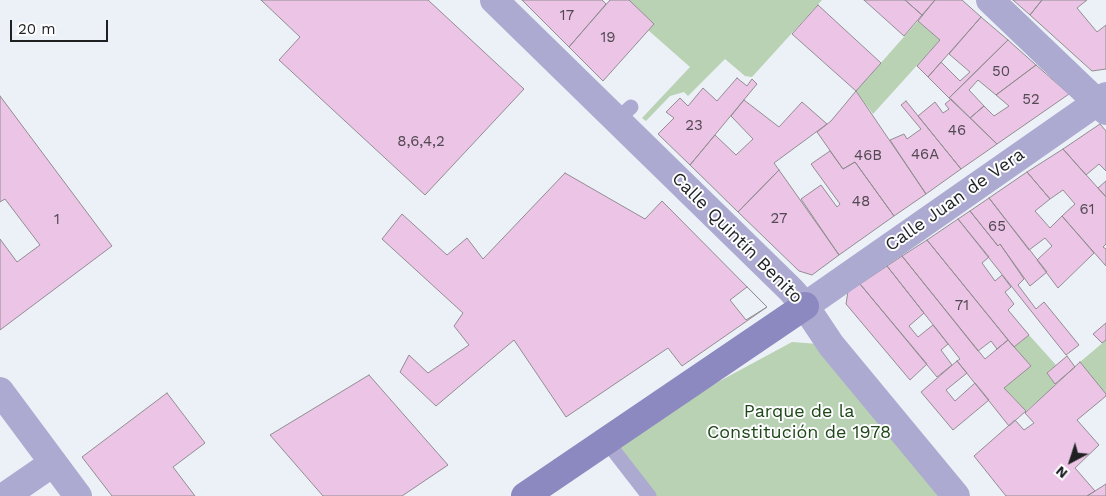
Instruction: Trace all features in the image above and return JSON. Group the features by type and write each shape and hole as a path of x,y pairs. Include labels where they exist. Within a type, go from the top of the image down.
{"street":[{"name":"Calle Quintín Benito","path":"494,0 624,114 805,306 831,345 956,496"},
{"path":"990,0 1103,103"},
{"name":"Calle Juan de Vera","path":"805,306 1103,103"},
{"path":"525,496 805,306"},
{"path":"0,391 78,496"},
{"path":"5,496 53,463"}],"lane":[{"path":"607,442 649,496"}],"green space":[{"path":"629,0 822,0 752,77 745,76 725,59 688,96 684,92 670,96 646,121 642,118 690,67 648,30 654,24"},
{"path":"918,21 940,40 873,114 856,91"},
{"path":"1029,335 1056,365 1047,373 1055,384 1050,391 1026,411 1004,388 1030,366 1014,347"},
{"path":"1106,340 1106,394 1080,362"},
{"name":"Parque de la Constitución de 1978","path":"792,342 831,345 956,496 649,496 607,442"}],"building":[{"path":"261,0 428,0 524,89 425,195 279,60 300,37"},
{"path":"522,0 602,0 606,4 569,47"},
{"path":"610,0 629,0 654,24 603,81 569,47"},
{"path":"864,0 905,0 922,15 904,36"},
{"path":"905,0 935,0 922,15"},
{"path":"935,0 962,0 981,17 928,77 917,66 940,40 918,21"},
{"path":"1013,0 1042,0 1030,15"},
{"path":"1042,0 1087,0 1077,8 1097,32 1106,25 1106,69 1092,71 1030,15"},
{"path":"818,5 881,63 856,91 792,34"},
{"path":"981,17 1008,40 949,98 928,77 941,62 960,81 970,72 949,54"},
{"path":"1008,40 1036,65 996,95 978,80 969,90 984,106 970,118 949,98"},
{"path":"1036,65 1069,94 997,144 970,118 984,106 994,116 1009,106 996,95"},
{"path":"737,78 747,86 752,79 757,84 690,165 658,134 674,118 666,112 680,98 688,106 703,88 717,101"},
{"path":"856,91 926,194 894,216 855,162 843,169 817,132 831,121"},
{"path":"0,96 112,246 0,330 0,239 17,262 40,245 5,199 0,202"},
{"path":"951,99 997,144 961,169 918,116 935,102 943,113 949,109 945,104"},
{"path":"744,100 779,127 802,102 827,124 774,163 779,170 738,212 690,165 715,135 736,155 753,139 731,116"},
{"path":"906,101 961,169 926,194 890,140 904,134 907,139 921,129 901,105"},
{"path":"1100,124 1106,131 1106,171 1099,164 1086,175 1063,149"},
{"path":"1063,149 1106,197 1106,244 1103,247 1106,249 1106,266 1062,216 1075,204 1063,190 1050,199 1027,172"},
{"path":"830,151 843,169 855,162 894,216 839,255 801,199 821,185 837,207 840,204 811,164"},
{"path":"779,170 839,255 812,275 799,271 738,212"},
{"path":"1027,172 1050,199 1035,211 1050,228 1062,216 1094,253 1058,288 1037,260 1052,246 1045,238 1029,250 989,198"},
{"path":"565,173 645,219 662,201 767,307 682,366 668,348 566,417 514,340 436,406 400,372 409,355 428,373 469,345 454,326 463,313 382,239 402,214 447,255 467,238 483,259"},
{"path":"1106,181 1106,197 1098,188"},
{"path":"989,198 1047,272 1030,286 1000,244 998,246 970,211"},
{"path":"970,211 998,246 1000,244 1024,279 1018,285 1036,309 1044,302 1079,345 1066,355 958,219"},
{"path":"958,219 989,257 982,263 995,281 1002,275 1011,287 1005,292 1014,304 1008,310 1029,335 1014,347 927,240"},
{"path":"927,240 1008,340 997,349 991,341 978,351 902,256"},
{"path":"902,256 985,359 1008,340 1031,366 1004,388 1026,411 1009,426 957,361 960,359 887,266"},
{"path":"887,266 924,313 909,326 918,337 933,325 948,344 941,350 952,365 937,377 860,284"},
{"path":"860,284 927,364 910,380 846,304 848,291"},
{"path":"747,287 767,307 746,320 730,300"},
{"path":"1106,323 1106,340 1102,343 1093,334"},
{"path":"1067,356 1075,367 1055,384 1047,373"},
{"path":"957,361 967,373 946,390 955,401 975,383 989,400 953,430 921,392"},
{"path":"1080,362 1106,394 1077,420 1099,445 1075,468 1095,491 1087,496 1006,496 974,456 1015,420 1024,430 1034,423 1025,413"},
{"path":"369,375 448,465 402,496 323,496 270,435"},
{"path":"167,393 205,443 173,467 195,496 112,496 82,457"},
{"path":"1106,484 1106,496 1087,496 1095,491"}]}
